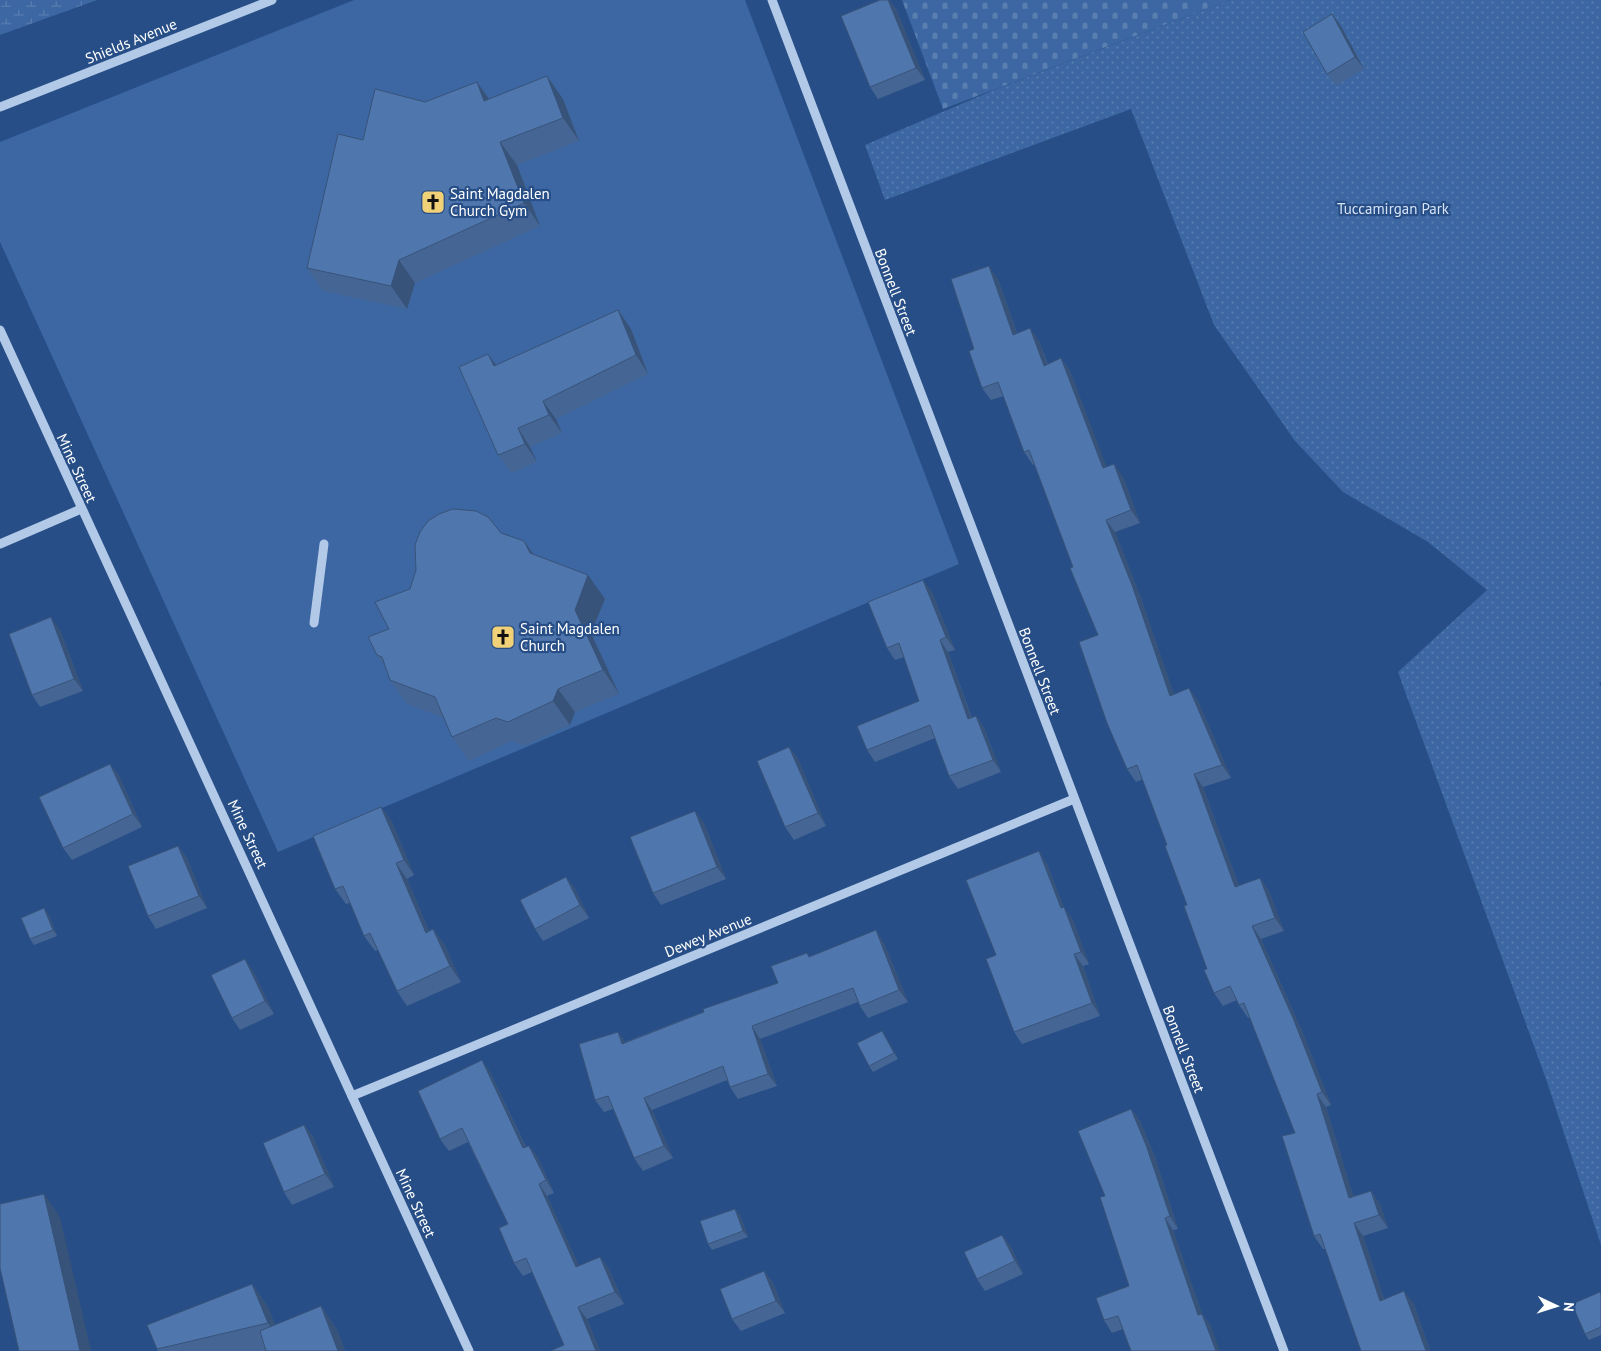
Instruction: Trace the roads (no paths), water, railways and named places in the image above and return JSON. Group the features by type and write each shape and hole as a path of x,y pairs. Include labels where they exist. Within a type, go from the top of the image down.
{"street":[{"name":"Shields Avenue","path":"0,107 272,0"},
{"name":"Bonnell Street","path":"772,0 1284,1351"},
{"name":"Mine Street","path":"0,330 81,509 281,937 469,1351"},
{"path":"0,544 81,509"},
{"path":"314,623 324,544"},
{"name":"Dewey Avenue","path":"352,1096 1074,799"}],"place":[{"name":"Saint Magdalen Church Gym","path":"433,202"},
{"name":"Saint Magdalen Church","path":"503,637"}],"park label":[{"name":"Tuccamirgan Park","path":"1393,208"}]}
